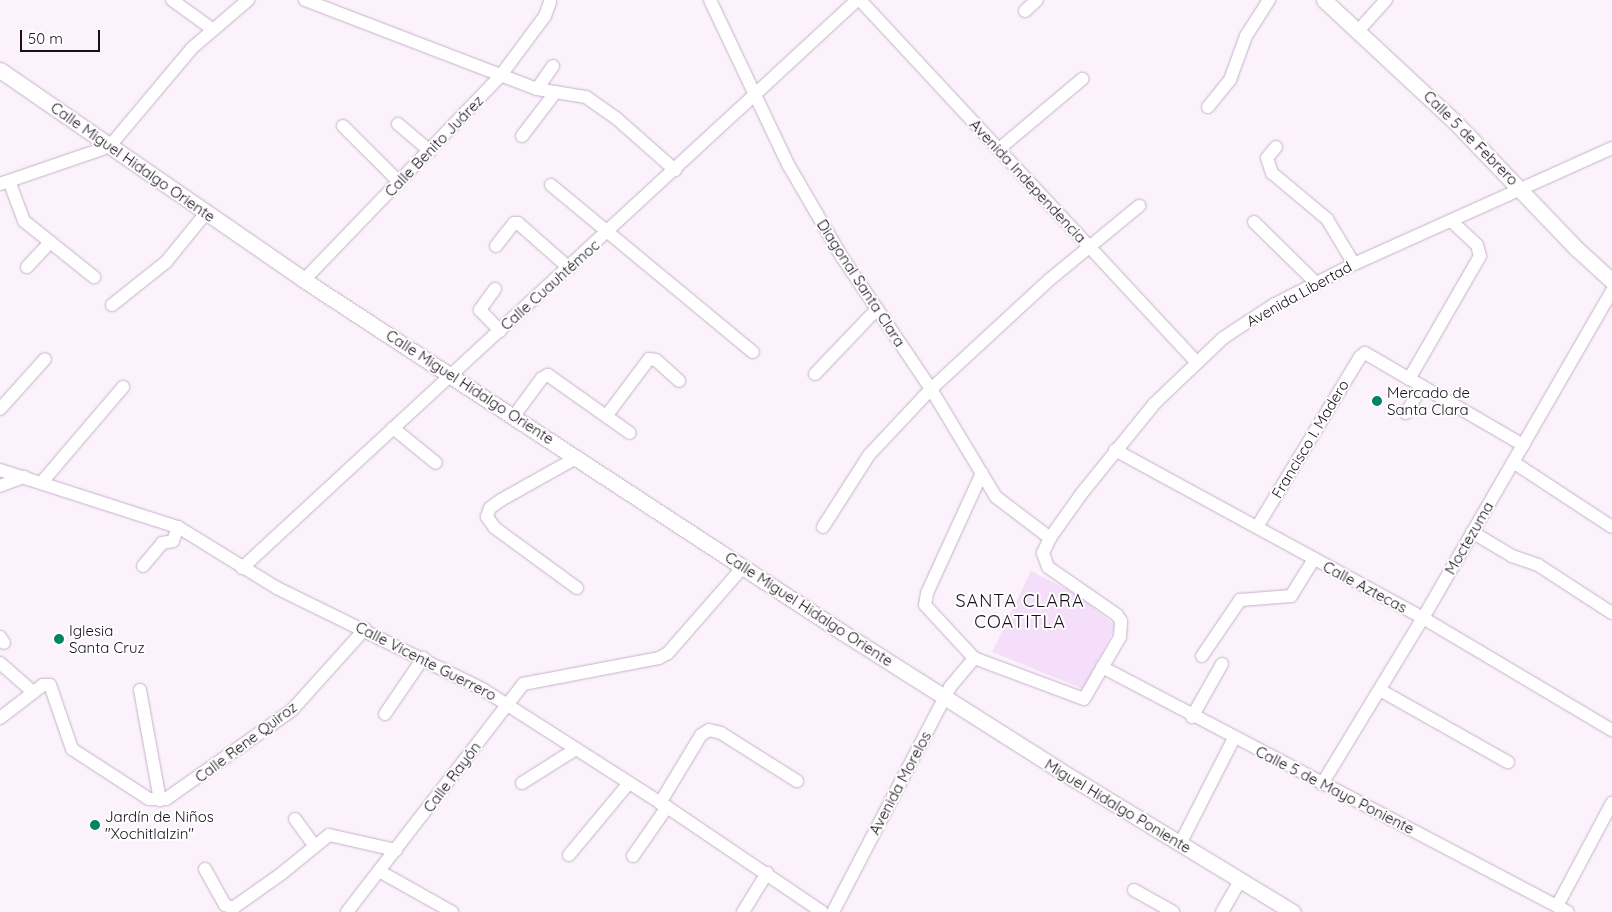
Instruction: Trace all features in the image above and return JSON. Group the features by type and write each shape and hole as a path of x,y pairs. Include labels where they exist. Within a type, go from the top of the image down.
{"street":[{"path":"172,0 212,29"},
{"path":"94,277 24,221 5,182 108,145 212,29 248,0"},
{"path":"305,0 537,90 581,95 592,100 675,170"},
{"name":"Diagonal Santa Clara","path":"710,0 754,97 815,213 931,389 996,497 1050,538"},
{"name":"Calle Cuauhtémoc","path":"242,568 859,0"},
{"name":"Avenida Independencia","path":"859,0 1196,361"},
{"path":"1025,10 1036,0"},
{"path":"1208,107 1230,80 1246,36 1269,0"},
{"name":"Calle 5 de Febrero","path":"1324,0 1521,188 1577,250 1612,281"},
{"path":"1358,31 1386,0"},
{"name":"Calle Benito Juárez","path":"304,280 430,152 501,75 545,16 550,2"},
{"path":"537,90 553,66"},
{"name":"Calle Miguel Hidalgo Oriente","path":"0,70 304,280 945,697"},
{"path":"999,149 1082,79"},
{"path":"522,136 555,93"},
{"path":"398,124 430,152"},
{"path":"343,126 400,182"},
{"path":"1276,147 1267,158 1272,173 1327,219 1354,264"},
{"name":"Avenida Libertad","path":"1102,668 1120,637 1121,621 1048,567 1043,558 1050,538 1115,450 1196,361 1250,319 1316,283 1521,188 1610,150"},
{"path":"550,185 610,231 753,352"},
{"path":"823,527 869,455 931,389 1088,246 1139,206"},
{"path":"112,305 166,262 206,213"},
{"path":"1451,221 1477,245 1480,256 1409,379 1523,445"},
{"path":"1254,222 1316,283"},
{"path":"496,246 514,223 518,223 569,268"},
{"path":"27,267 50,242"},
{"path":"495,289 480,310 500,331"},
{"name":"Moctezuma","path":"1322,784 1423,618 1612,291"},
{"path":"816,374 877,309"},
{"name":"Francisco I. Madero","path":"1257,527 1360,357 1365,353 1409,379"},
{"path":"607,415 649,358 656,360 679,382"},
{"path":"0,409 45,359"},
{"path":"514,416 546,375 630,432"},
{"path":"1406,413 1422,386"},
{"path":"42,482 123,387"},
{"path":"393,428 436,462"},
{"name":"Calle Aztecas","path":"1115,450 1423,618 1612,730"},
{"path":"577,588 495,528 487,517 490,508 501,500 578,458"},
{"path":"1513,462 1612,526"},
{"name":"Calle Vicente Guerrero","path":"0,470 178,527 242,568 423,658 508,704 767,873 822,912"},
{"path":"982,473 924,602 928,610 974,658 1018,672 1081,699 1086,697 1102,668"},
{"path":"0,486 24,477"},
{"path":"143,566 162,543 173,540 178,527"},
{"path":"1472,532 1512,556 1538,565 1612,613"},
{"path":"1202,656 1240,600 1291,596 1314,559"},
{"name":"Calle Rayón","path":"347,912 508,704 517,689 531,680 659,658 668,653 743,567"},
{"name":"Calle Rene Quiroz","path":"160,800 172,796 292,710 365,629"},
{"path":"385,714 423,658"},
{"name":"Avenida Morelos","path":"833,912 945,697 974,658"},
{"path":"0,663 33,692"},
{"path":"1192,717 1222,664"},
{"name":"Calle 5 de Mayo Poniente","path":"1102,668 1192,717 1563,909"},
{"path":"0,718 42,685 50,685 72,749 142,795 160,800 140,690"},
{"path":"1380,690 1508,762"},
{"name":"Miguel Hidalgo Poniente","path":"945,697 1180,844 1241,879 1274,907 1293,912"},
{"path":"633,856 664,805 701,735 709,730 721,733 797,781"},
{"path":"1180,844 1234,738"},
{"path":"522,783 576,749"},
{"path":"569,855 629,783"},
{"path":"1563,909 1612,803"},
{"path":"295,820 314,845"},
{"path":"205,868 225,904 233,908 281,874 325,837 334,835 396,850"},
{"path":"379,871 452,912"},
{"path":"743,912 767,873"},
{"path":"1222,912 1241,879"},
{"path":"1134,890 1173,912"}],"shaded area":[{"path":"1031,571 1076,594 1116,626 1083,689 992,652"}],"place":[{"name":"Mercado de Santa Clara","path":"1377,401"},
{"name":"Iglesia Santa Cruz","path":"59,639"},
{"name":"Jardín de Niños \"Xochitlalzin\"","path":"95,825"}],"district":[{"name":"SANTA CLARA COATITLA","path":"1020,612"}]}
